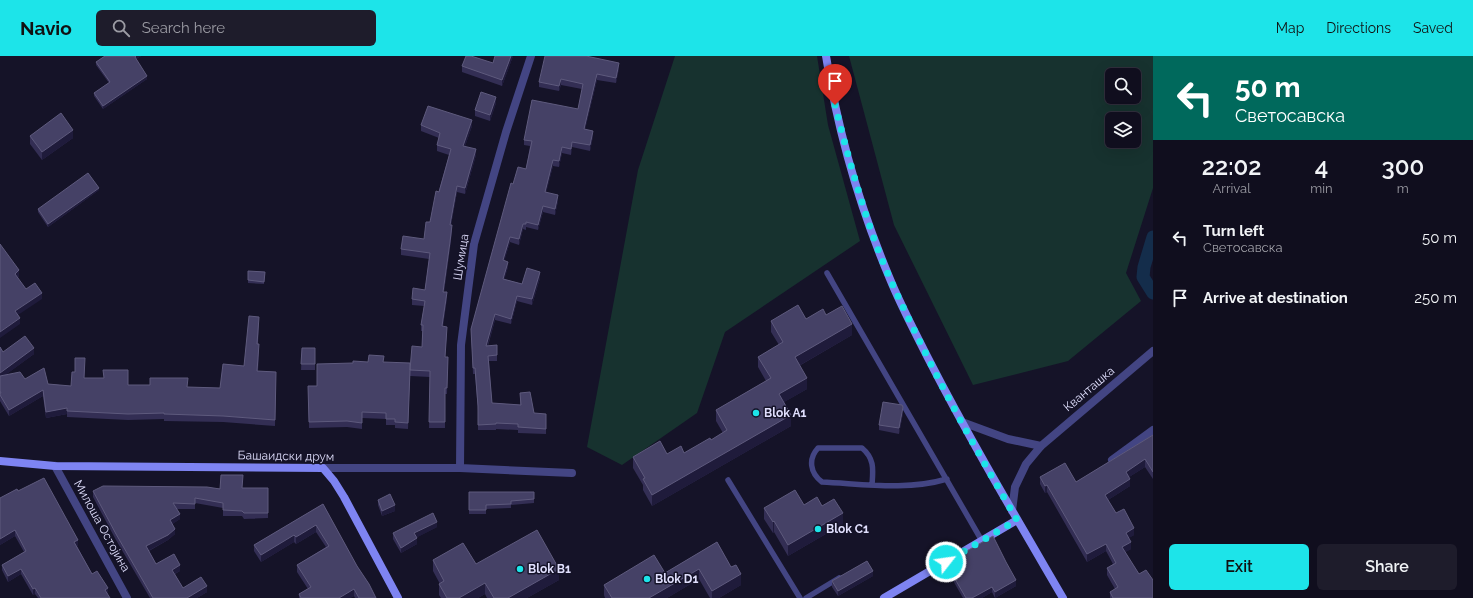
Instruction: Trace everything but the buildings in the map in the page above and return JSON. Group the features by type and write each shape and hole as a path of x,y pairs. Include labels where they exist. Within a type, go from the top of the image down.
{"main road":[{"path":"826,56 844,141 854,178 877,247 903,309 991,477 1063,598"},
{"name":"Башаидски друм","path":"0,460 55,466 323,468"},
{"path":"323,468 334,481 344,497 398,598"},
{"path":"884,598 1017,520"}],"street":[{"name":"Шумица","path":"460,468 461,345 474,244 506,132 531,56"},
{"name":"Кванташка","path":"1012,511 1015,487 1026,464 1041,446 1153,351"},
{"path":"962,422 1008,439 1041,446"},
{"path":"1112,460 1153,430"},
{"name":"Милоша Остојина","path":"55,466 128,598"},
{"name":"Башаидски друм","path":"323,468 460,468 572,473"}],"lane":[{"path":"827,273 982,541"},
{"path":"872,485 873,465 869,456 862,448 818,448 813,456 811,465 812,470 817,479 822,482 872,485 909,486 927,484 947,479"},
{"path":"728,480 800,598"},
{"path":"806,598 844,575"}],"green space":[{"path":"675,56 817,56 828,125 860,241 725,332 697,413 622,465 587,447 638,170"},
{"path":"849,56 1153,56 1153,188 1126,273 1141,301 1068,361 973,385 894,225"}],"waterway":[{"path":"1153,237 1144,267 1143,277 1153,293"}],"place":[{"name":"Blok A1","path":"756,413"},
{"name":"Blok C1","path":"818,529"},
{"name":"Blok B1","path":"520,569"},
{"name":"Blok D1","path":"647,579"}],"route":[{"path":"835,105 850,165 864,211 894,290 942,386 991,477 1017,520 946,562"}]}
